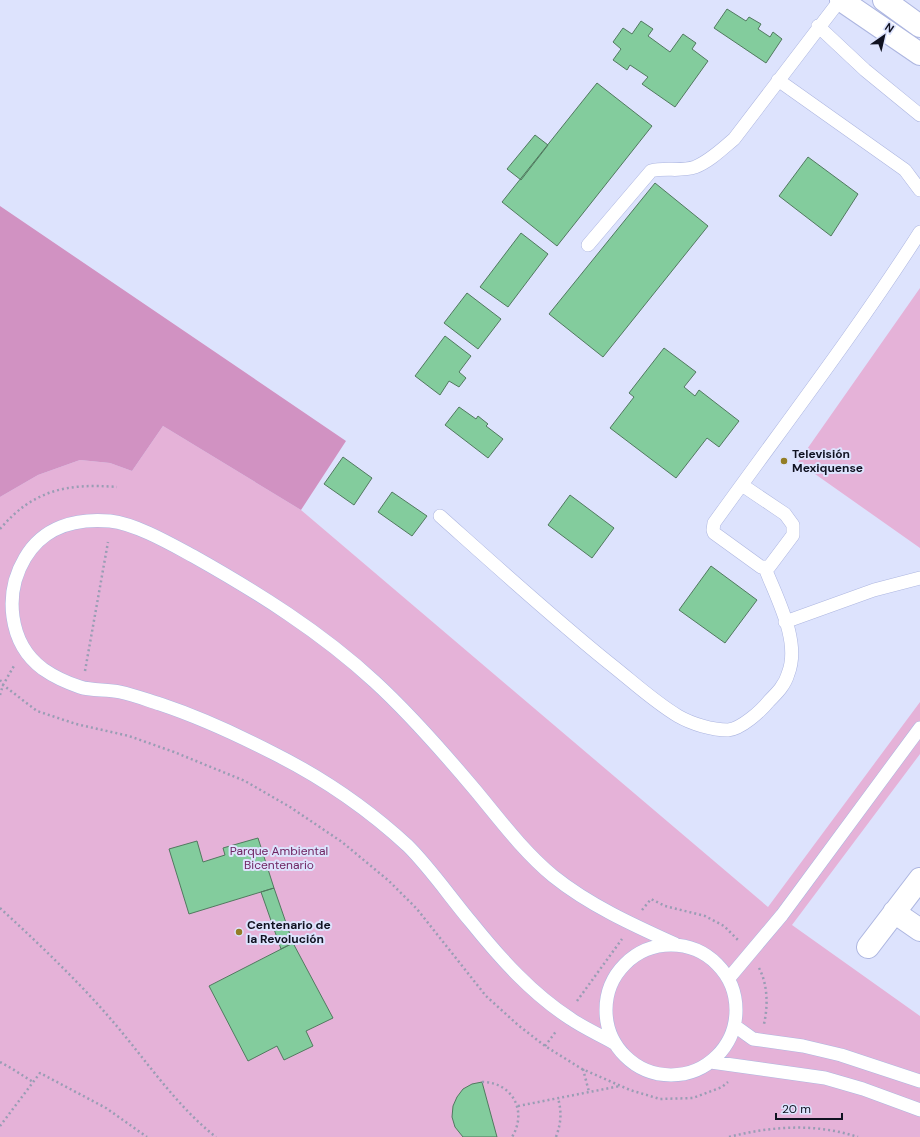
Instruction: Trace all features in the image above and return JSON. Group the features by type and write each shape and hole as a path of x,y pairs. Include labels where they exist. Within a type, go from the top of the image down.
{"main road":[{"path":"840,0 920,54"},
{"path":"896,3 920,26"},
{"path":"868,947 920,879"},
{"path":"894,912 920,930"}],"lane":[{"path":"588,245 651,171 660,168 694,167 716,154 734,138 818,26 840,0"},
{"path":"818,26 865,70 920,115"},
{"path":"778,80 905,170 920,190"},
{"path":"742,484 785,514 793,525 792,535 771,565 765,568 761,567 714,533 714,524 742,484 870,306 920,232"},
{"path":"440,516 568,629 659,703 680,717 699,725 730,730 755,716 778,691 788,674 792,661 791,639 765,568"},
{"path":"614,1043 566,1016 530,988 500,957 410,848 377,819 341,793 298,765 210,722 118,691 82,688 42,668 24,648 13,624 11,597 17,571 31,548 51,531 76,521 112,521 171,544 228,576 283,610 375,682 415,722 451,762 528,852 554,876 582,897 633,924 675,944 696,949 715,961 729,978 735,994 737,1010 735,1026 726,1046 711,1062 692,1072 670,1075 648,1071 628,1060 614,1043 607,1024 605,1004 610,984 621,967 636,953 655,946 675,944"},
{"path":"785,622 874,590 920,578"},
{"path":"729,978 782,915 920,728"},
{"path":"735,1026 754,1039 803,1046 842,1055 920,1081"},
{"path":"711,1062 825,1078 863,1089 920,1110"}],"path":[{"path":"0,529 12,515 31,500 62,488 103,486 117,487"},
{"path":"84,675 108,542"},
{"path":"0,695 3,685 24,648"},
{"path":"0,680 3,685 37,711 76,724 128,736 174,752 245,781 290,807 342,842 389,881 417,909 486,996 518,1025 545,1046 582,1068 621,1086 660,1100 693,1098 722,1087 746,1066"},
{"path":"545,1046 651,899 666,906 705,916 724,926 750,952 762,976 768,1007 761,1040"},
{"path":"0,908 64,969 109,1017 155,1073 204,1127 216,1137"},
{"path":"0,1062 33,1082"},
{"path":"582,1068 589,1092"},
{"path":"0,1126 40,1073 106,1108 147,1137"},
{"path":"482,1082 498,1084 507,1090 518,1106 520,1118 517,1130 512,1137"},
{"path":"518,1106 621,1086"},
{"path":"556,1137 561,1123 562,1111 558,1098"},
{"path":"729,1137 757,1130 809,1127 858,1137"}],"green space":[{"path":"920,288 920,548 798,462"},
{"name":"Parque Ambiental Bicentenario","path":"163,426 301,510 768,907 920,702 920,754 792,925 920,1016 920,1137 0,1137 0,497 38,475 80,460 110,463 132,471"}],"shaded area":[{"path":"0,206 346,441 301,510 163,426 132,471 110,463 80,460 38,475 0,497"}],"building":[{"path":"727,9 746,21 749,17 761,24 758,29 770,37 773,32 782,39 766,63 714,28"},
{"path":"641,21 653,29 648,36 670,52 683,34 696,43 692,49 708,61 675,107 642,84 648,77 630,65 627,70 613,60 621,49 613,42 623,28 632,34"},
{"path":"597,83 652,126 557,246 502,202"},
{"path":"535,135 548,145 521,180 507,169"},
{"path":"808,157 858,194 831,236 779,196"},
{"path":"655,183 708,226 603,357 549,314"},
{"path":"521,233 548,254 508,307 480,287"},
{"path":"467,293 501,319 478,349 444,323"},
{"path":"445,336 471,356 459,372 466,378 459,387 449,381 440,395 415,376"},
{"path":"664,348 696,372 684,387 695,396 699,390 739,421 719,447 707,438 676,478 610,428 634,397 629,393"},
{"path":"459,407 476,419 478,416 488,424 486,426 503,439 488,458 445,425"},
{"path":"343,457 372,478 354,505 324,484"},
{"path":"392,492 427,516 412,536 378,512"},
{"path":"570,495 614,528 592,558 548,525"},
{"path":"711,566 757,600 725,643 679,610"},
{"path":"258,838 274,888 189,914 169,849 197,841 203,862 225,855 223,848"},
{"path":"274,888 293,943 281,949 261,892"},
{"path":"293,943 333,1018 306,1031 313,1046 284,1060 277,1046 248,1061 209,986"},
{"path":"482,1082 497,1137 463,1137 455,1127 452,1117 453,1106 463,1089 472,1084"}],"place":[{"name":"Televisión Mexiquense","path":"784,461"},
{"name":"Centenario de la Revolución","path":"239,932"}]}
